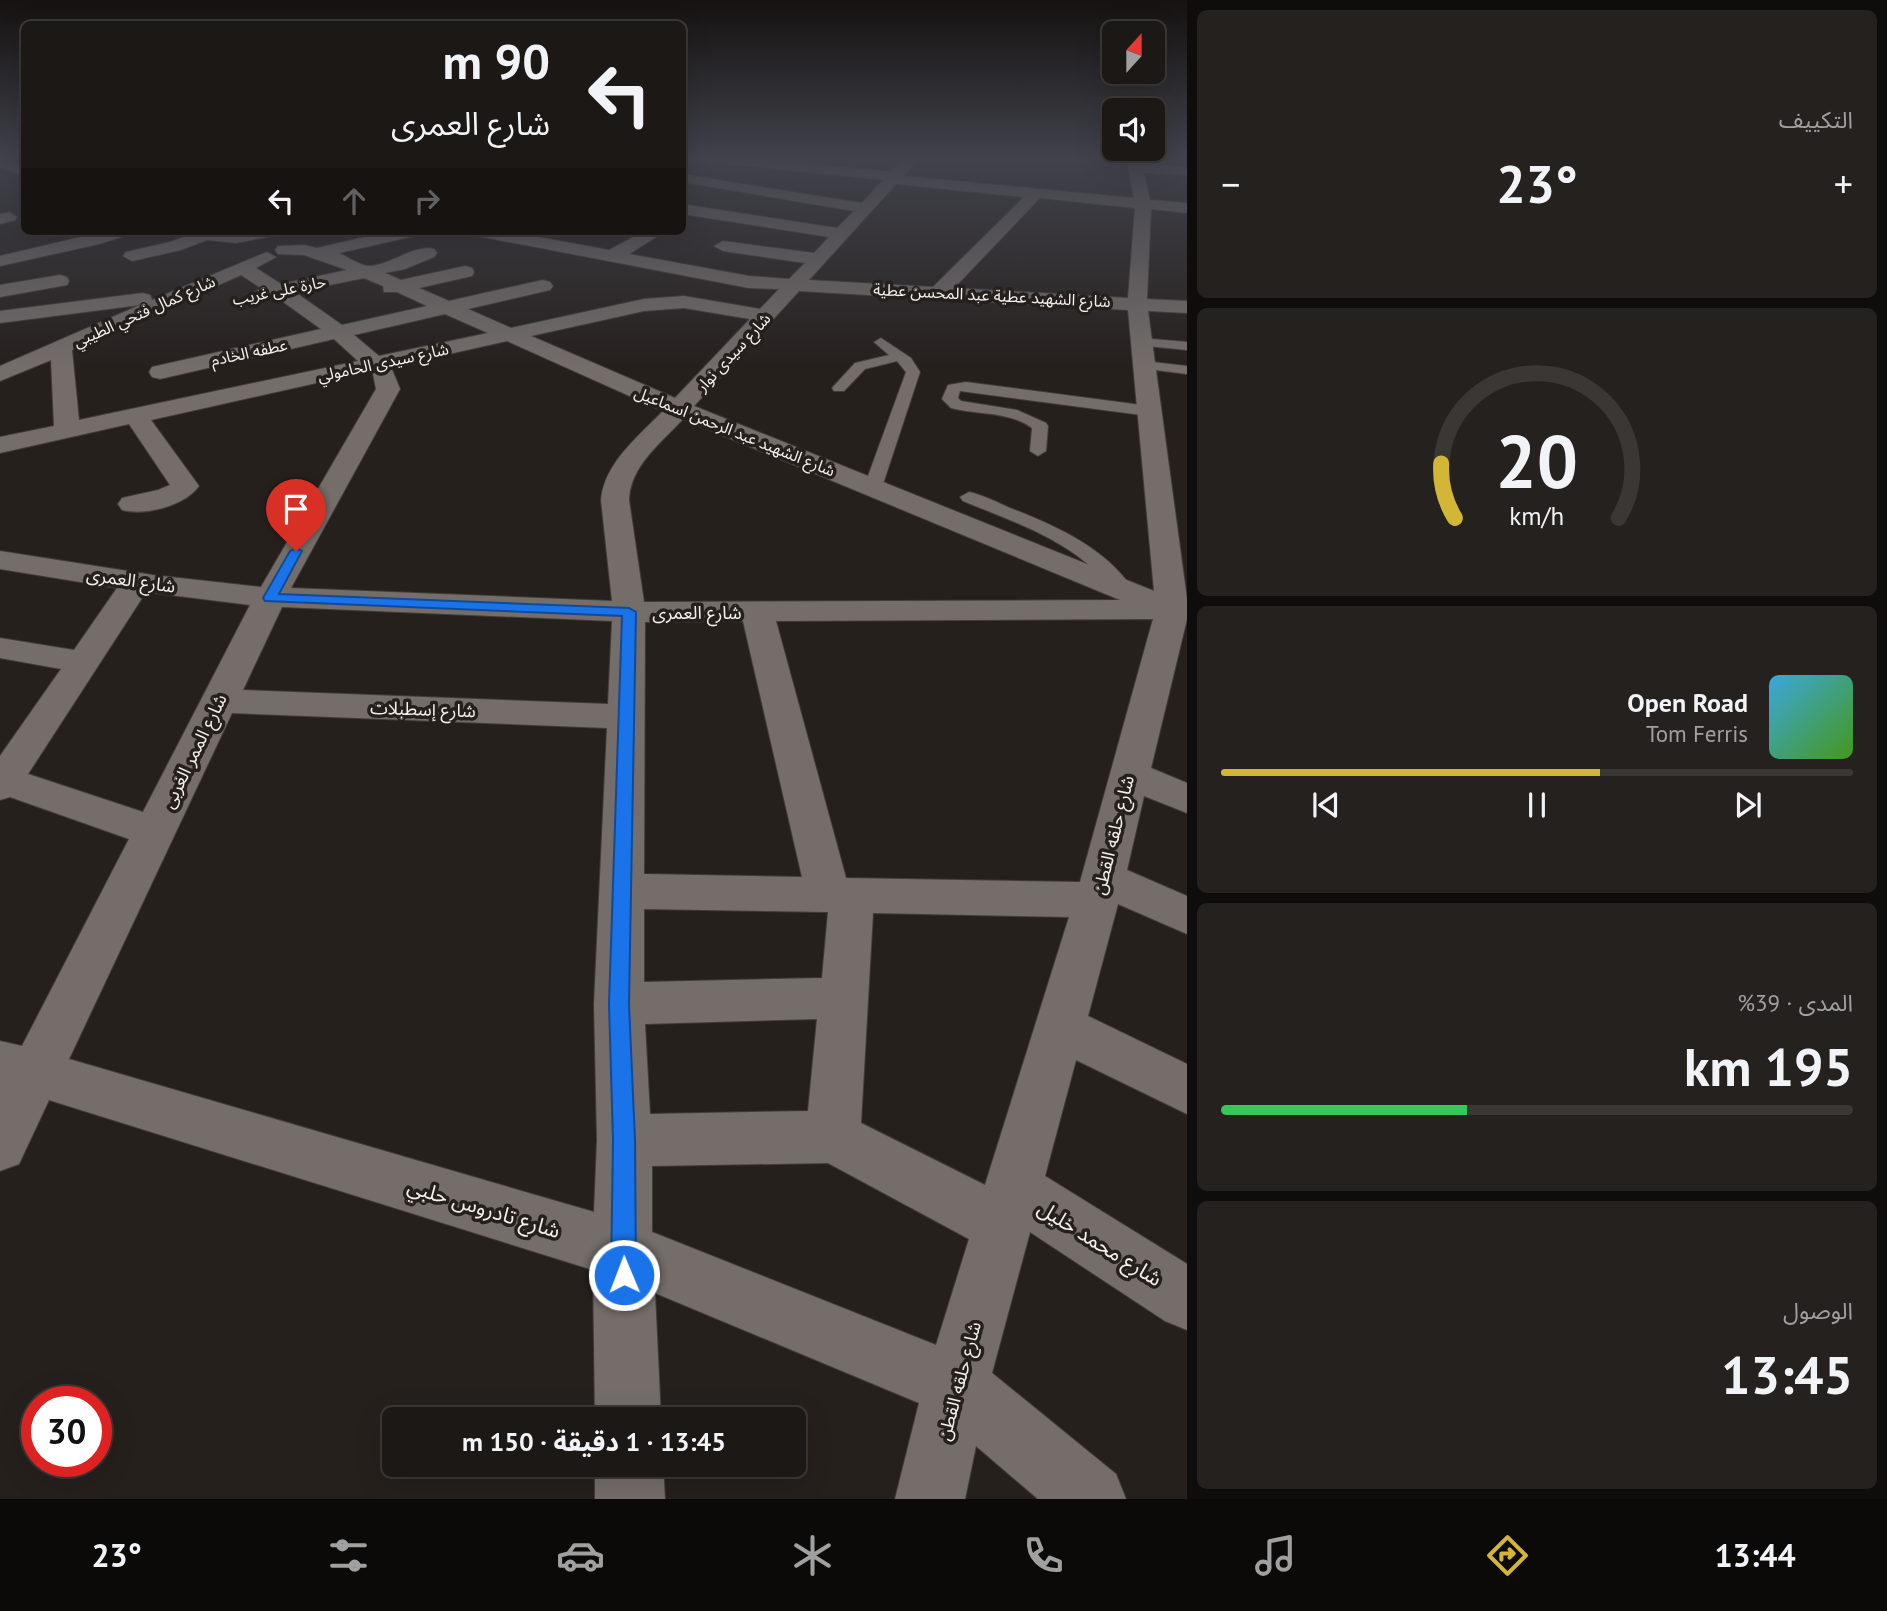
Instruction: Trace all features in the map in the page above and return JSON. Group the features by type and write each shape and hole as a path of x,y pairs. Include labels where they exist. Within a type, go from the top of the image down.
{"street":[{"path":"796,227 841,234"},
{"name":"شارع سيدى نوار","path":"628,1407 619,1004 629,612 615,484 629,462 847,227"},
{"path":"939,292 1003,227"},
{"name":"شارع حلقه القطن","path":"930,1499 956,1386 1100,889 1129,774 1182,611 1149,411 1141,337 1142,227"},
{"path":"0,261 92,242 111,235"},
{"path":"132,256 205,235"},
{"path":"220,235 278,241"},
{"path":"322,242 380,235"},
{"name":"شارع الشهيد عطية عبد المحسن عطية","path":"515,235 547,244 725,279 939,292 1141,337 1187,307"},
{"path":"547,244 569,235"},
{"path":"610,257 651,235"},
{"name":"شارع الشهيد عبد الرحمن اسماعيل","path":"278,241 322,242 367,283 398,286 680,409 1182,611"},
{"name":"شارع كمال فتحي الطيبي","path":"0,374 243,268 278,241"},
{"path":"11,242 43,250"},
{"path":"92,242 116,247 132,256 141,277"},
{"path":"723,246 817,260"},
{"name":"حارة على غريب","path":"251,295 278,290 367,283 428,253"},
{"path":"243,268 299,303 375,364"},
{"path":"398,286 465,272"},
{"path":"697,304 725,279"},
{"path":"0,291 60,281"},
{"name":"عطفه الخادم","path":"160,372 448,309 543,285"},
{"path":"0,317 183,294"},
{"path":"299,303 323,300"},
{"name":"حارة على غريب","path":"127,319 210,303"},
{"name":"شارع سيدى الحامولي","path":"0,445 136,416 239,384 375,364 657,303 697,304 766,316"},
{"path":"61,348 67,431"},
{"name":"شارع الممر الغربى","path":"0,1145 18,1069 155,832 217,701 270,598 388,389 384,372 375,364"},
{"path":"132,503 172,494 185,486 136,416"},
{"name":"شارع العمرى","path":"0,559 138,582 270,598 629,612 1182,611"},
{"path":"138,582 1,782 155,832"},
{"path":"624,1140 833,1137 844,998 840,896 757,612"},
{"path":"0,648 83,662"},
{"name":"شارع إسطبلات","path":"217,701 628,717"},
{"path":"1129,774 1187,799"},
{"path":"621,891 840,896 1100,889 1187,916"},
{"path":"619,1004 844,998"},
{"path":"1060,1027 1187,1090"},
{"name":"شارع تادروس حلبي","path":"18,1069 623,1250 956,1386 1091,1499"},
{"name":"شارع محمد خليل","path":"833,1137 1007,1206 1187,1299"},
{"path":"629,1477 630,1499"}],"lane":[{"path":"1141,337 1187,346"},
{"path":"1141,337 1187,370"},
{"path":"873,487 912,378 911,366 881,342"},
{"path":"839,388 860,366 900,356"},
{"path":"1038,451 1040,426 1036,422 1024,417 956,405 950,399 953,388 966,386 1149,411"},
{"path":"969,497 1083,549 1101,563 1122,589"}],"route":[{"path":"296,551 270,598 629,612 619,1004 624,1140 624,1275"}]}
